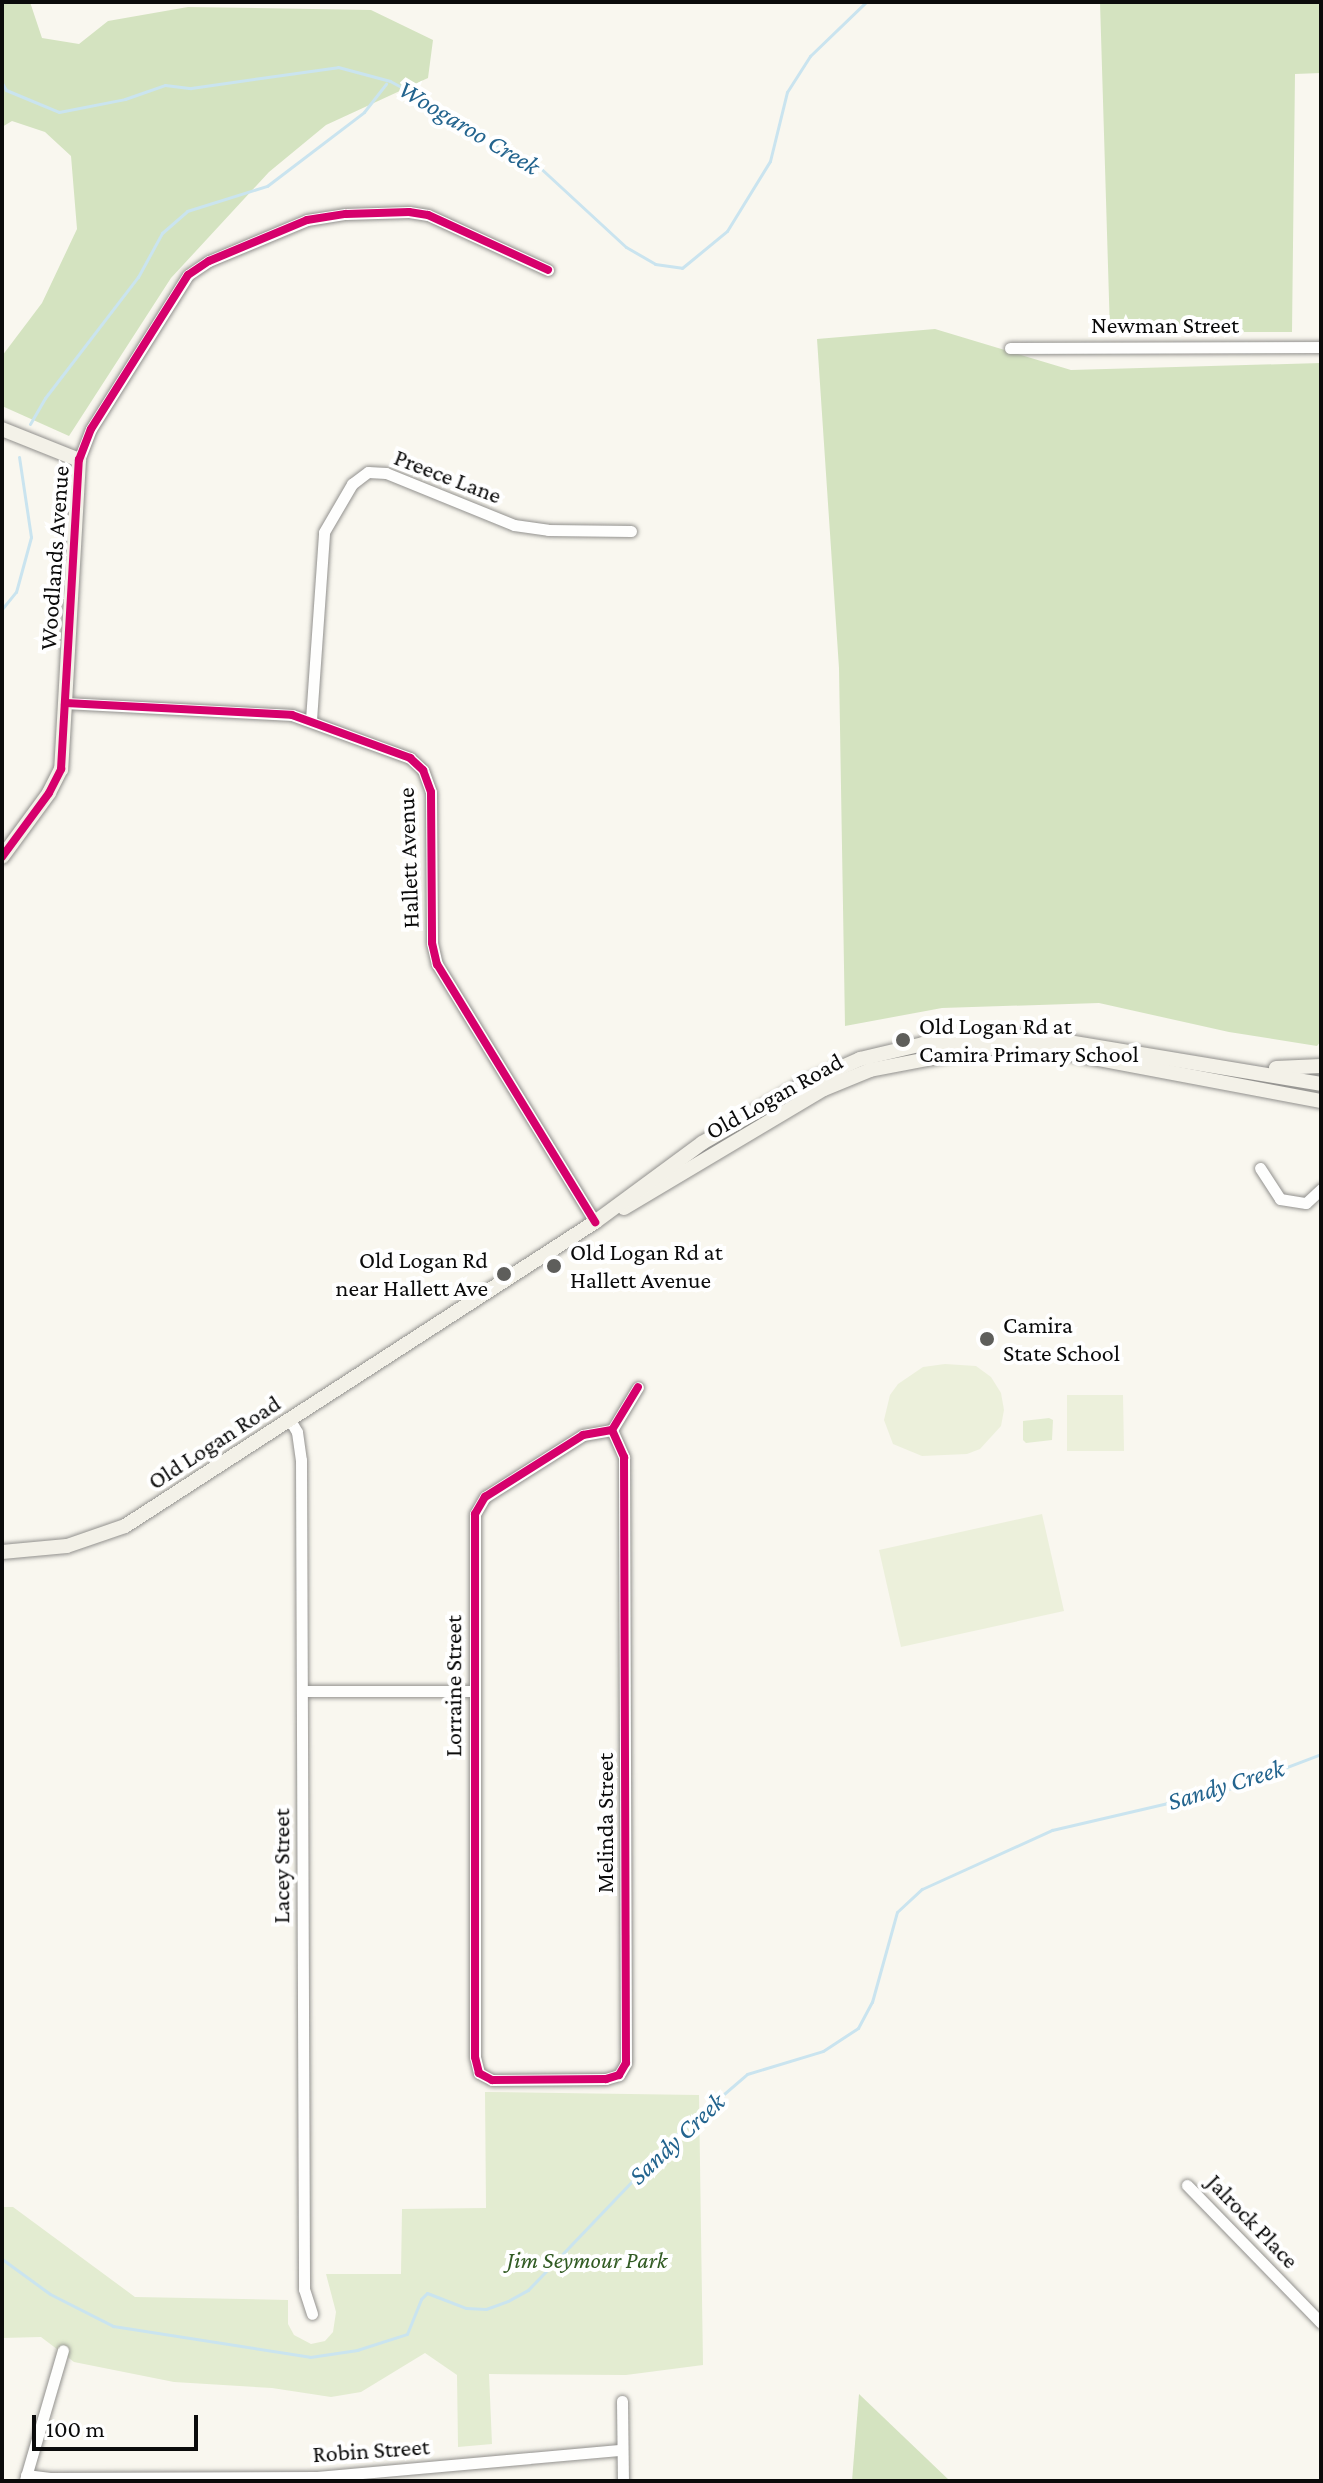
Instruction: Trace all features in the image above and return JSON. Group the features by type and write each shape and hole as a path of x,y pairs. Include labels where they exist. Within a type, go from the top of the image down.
{"main road":[{"path":"2,429 79,460"},
{"name":"Woodlands Avenue","path":"2,857 49,793 61,769 79,460"},
{"name":"Old Logan Road","path":"2,1552 67,1546 125,1526 595,1222 695,1148 771,1101 840,1066 895,1049 1032,1036 1321,1084"},
{"name":"Old Logan Road","path":"595,1222 650,1195 752,1129 824,1089 870,1070 979,1049 1013,1046 1062,1052 1321,1101"},
{"name":"Old Logan Road","path":"1216,1065 1256,1065 1291,1070 1321,1066"}],"street":[{"name":"Woodlands Avenue","path":"79,460 91,429 188,275 209,261 307,220 346,214 409,212 428,215 548,270"},
{"name":"Newman Street","path":"1010,348 1321,347"},
{"name":"Preece Lane","path":"311,720 324,532 352,484 368,472 386,473 514,525 548,530 631,531"},
{"name":"Hallett Avenue","path":"65,703 266,712 311,720 410,758 423,770 431,792 432,943 437,964 595,1222"},
{"path":"1260,1168 1280,1199 1306,1203 1321,1189"},
{"path":"612,1430 638,1387"},
{"name":"Lacey Street","path":"290,1420 297,1432 301,1460 304,2289 312,2314"},
{"name":"Lorraine Street","path":"479,2073 475,2057 475,1514 485,1497 583,1435 612,1430"},
{"name":"Melinda Street","path":"479,2073 492,2080 606,2079 619,2075 626,2063 624,1457 612,1430"},
{"path":"303,1691 474,1691"},
{"name":"Jalrock Place","path":"1187,2185 1321,2323"},
{"path":"26,2478 63,2350"},
{"path":"622,2401 623,2481"},
{"name":"Robin Street","path":"26,2478 317,2479 622,2450"},
{"path":"461,2466 461,2481"}],"green space":[{"path":"2,2 30,2 42,38 79,44 108,21 188,7 371,10 433,40 428,78 326,125 269,172 171,278 69,436 2,406 2,356 42,303 77,229 71,156 45,132 12,121 2,127"},
{"path":"1100,2 1321,2 1321,73 1295,74 1292,332 1110,332"},
{"path":"935,329 1071,370 1321,363 1321,1041 1317,1046 1229,1032 1099,1003 942,1008 845,1026 839,668 817,339"},
{"path":"945,1364 976,1366 991,1377 1001,1393 1004,1410 1001,1426 980,1449 967,1454 922,1456 893,1444 884,1420 890,1395 898,1384 923,1367"},
{"path":"1067,1395 1123,1395 1124,1451 1067,1451"},
{"path":"1053,1420 1052,1440 1026,1443 1023,1440 1023,1421"},
{"path":"1042,1514 1064,1611 901,1647 879,1550"},
{"name":"Jim Seymour Park","path":"485,2092 699,2095 703,2365 626,2375 489,2374 492,2444 458,2447 457,2375 425,2353 361,2392 331,2397 272,2388 174,2382 74,2362 41,2337 2,2338 2,2207 13,2207 135,2297 288,2300 288,2324 294,2335 311,2344 325,2341 333,2332 336,2312 326,2274 401,2274 402,2209 486,2208"},
{"path":"859,2394 950,2481 852,2481"}],"waterway":[{"name":"Woogaroo Creek","path":"2,83 6,90 59,112 125,99 165,85 191,88 338,67 390,81 447,112 488,142 536,164 626,247 655,264 682,268 727,231 770,161 787,92 810,56 866,2"},
{"path":"30,424 45,398 138,277 162,233 187,211 267,186 364,112 386,84"},
{"path":"2,609 16,592 31,537 19,457"},
{"name":"Sandy Creek","path":"2,2259 50,2294 113,2326 310,2357 357,2350 407,2334 421,2299 427,2293 466,2308 486,2309 508,2301 528,2290 674,2137 747,2074 823,2051 858,2028 872,2002 897,1912 922,1889 1052,1830 1232,1788 1321,1754"}],"cycle path":[{"path":"2,857 49,793 61,769 79,460 91,429 188,275 209,261 307,220 346,214 409,212 428,215 548,270"},
{"path":"65,703 292,715 410,758 423,770 431,792 432,943 437,964 595,1222"},
{"path":"612,1430 624,1457 626,2063 619,2075 606,2079 492,2080 479,2073 475,2057 475,1514 485,1497 583,1435 612,1430 638,1387"}],"place":[{"name":"Old Logan Rd at Camira Primary School","path":"903,1040"},
{"name":"Old Logan Rd at Hallett Avenue","path":"554,1266"},
{"name":"Old Logan Rd near Hallett Ave","path":"504,1274"},
{"name":"Camira State School","path":"987,1339"}]}
